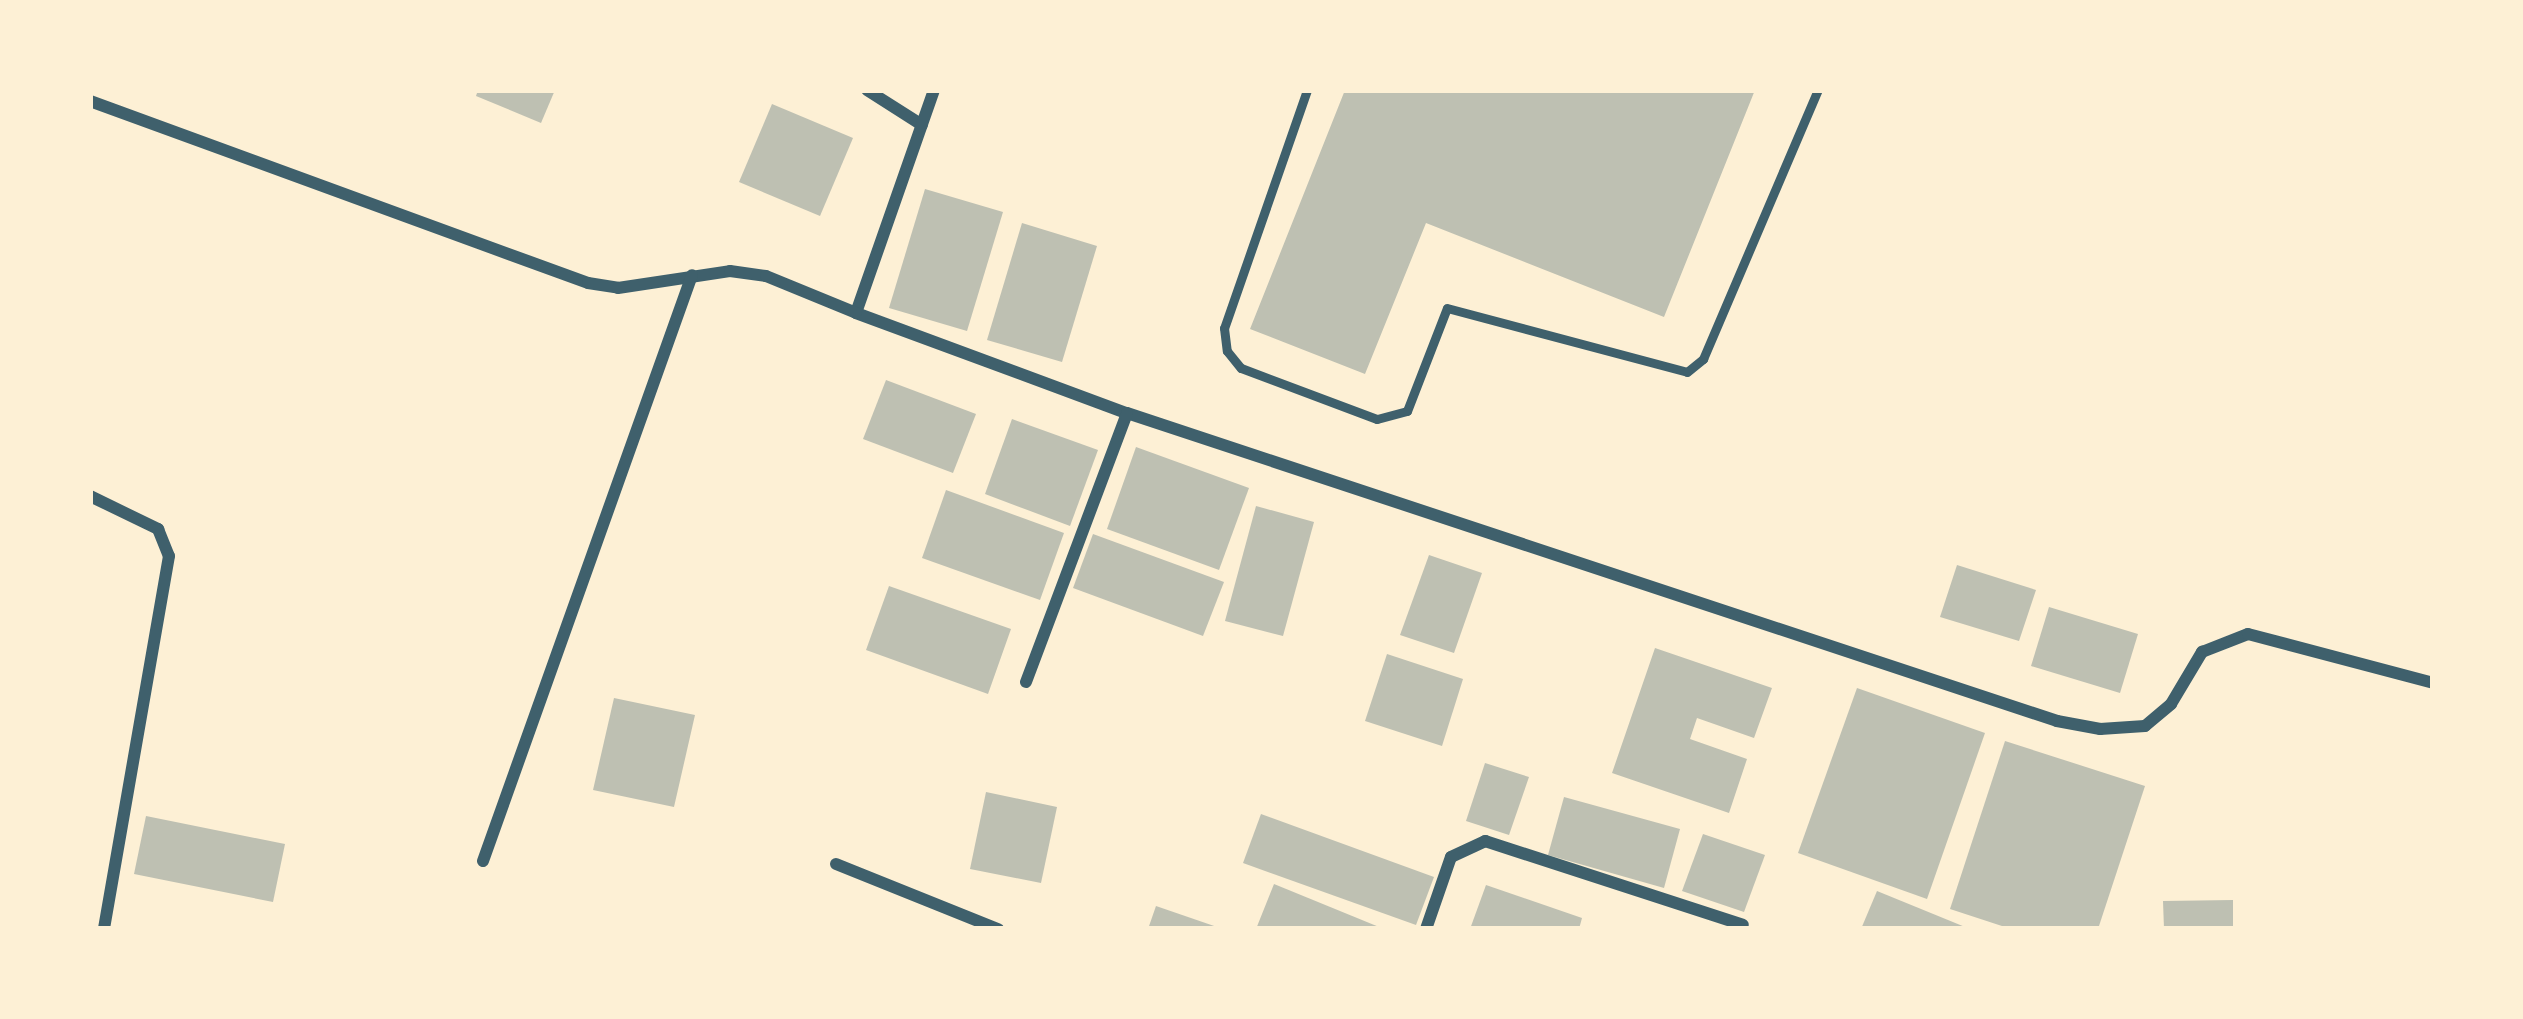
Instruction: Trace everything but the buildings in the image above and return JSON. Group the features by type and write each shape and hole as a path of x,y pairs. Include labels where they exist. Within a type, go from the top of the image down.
{"street":[{"path":"867,90 922,125"},
{"path":"856,313 934,90"},
{"path":"90,101 588,283 618,288 692,275 766,277 1127,413 2057,721 2100,730 2145,726 2171,704 2202,652 2248,634 2433,682"},
{"path":"483,861 692,275"},
{"path":"1026,682 1127,413"},
{"path":"90,496 158,529 169,556 104,929"},
{"path":"1426,929 1451,857 1485,842 1743,925"},
{"path":"836,864 998,929"}],"lane":[{"path":"1307,90 1224,328 1227,351 1241,368 1394,419 1407,411 1447,308 1687,372 1703,358 1818,90"}]}
